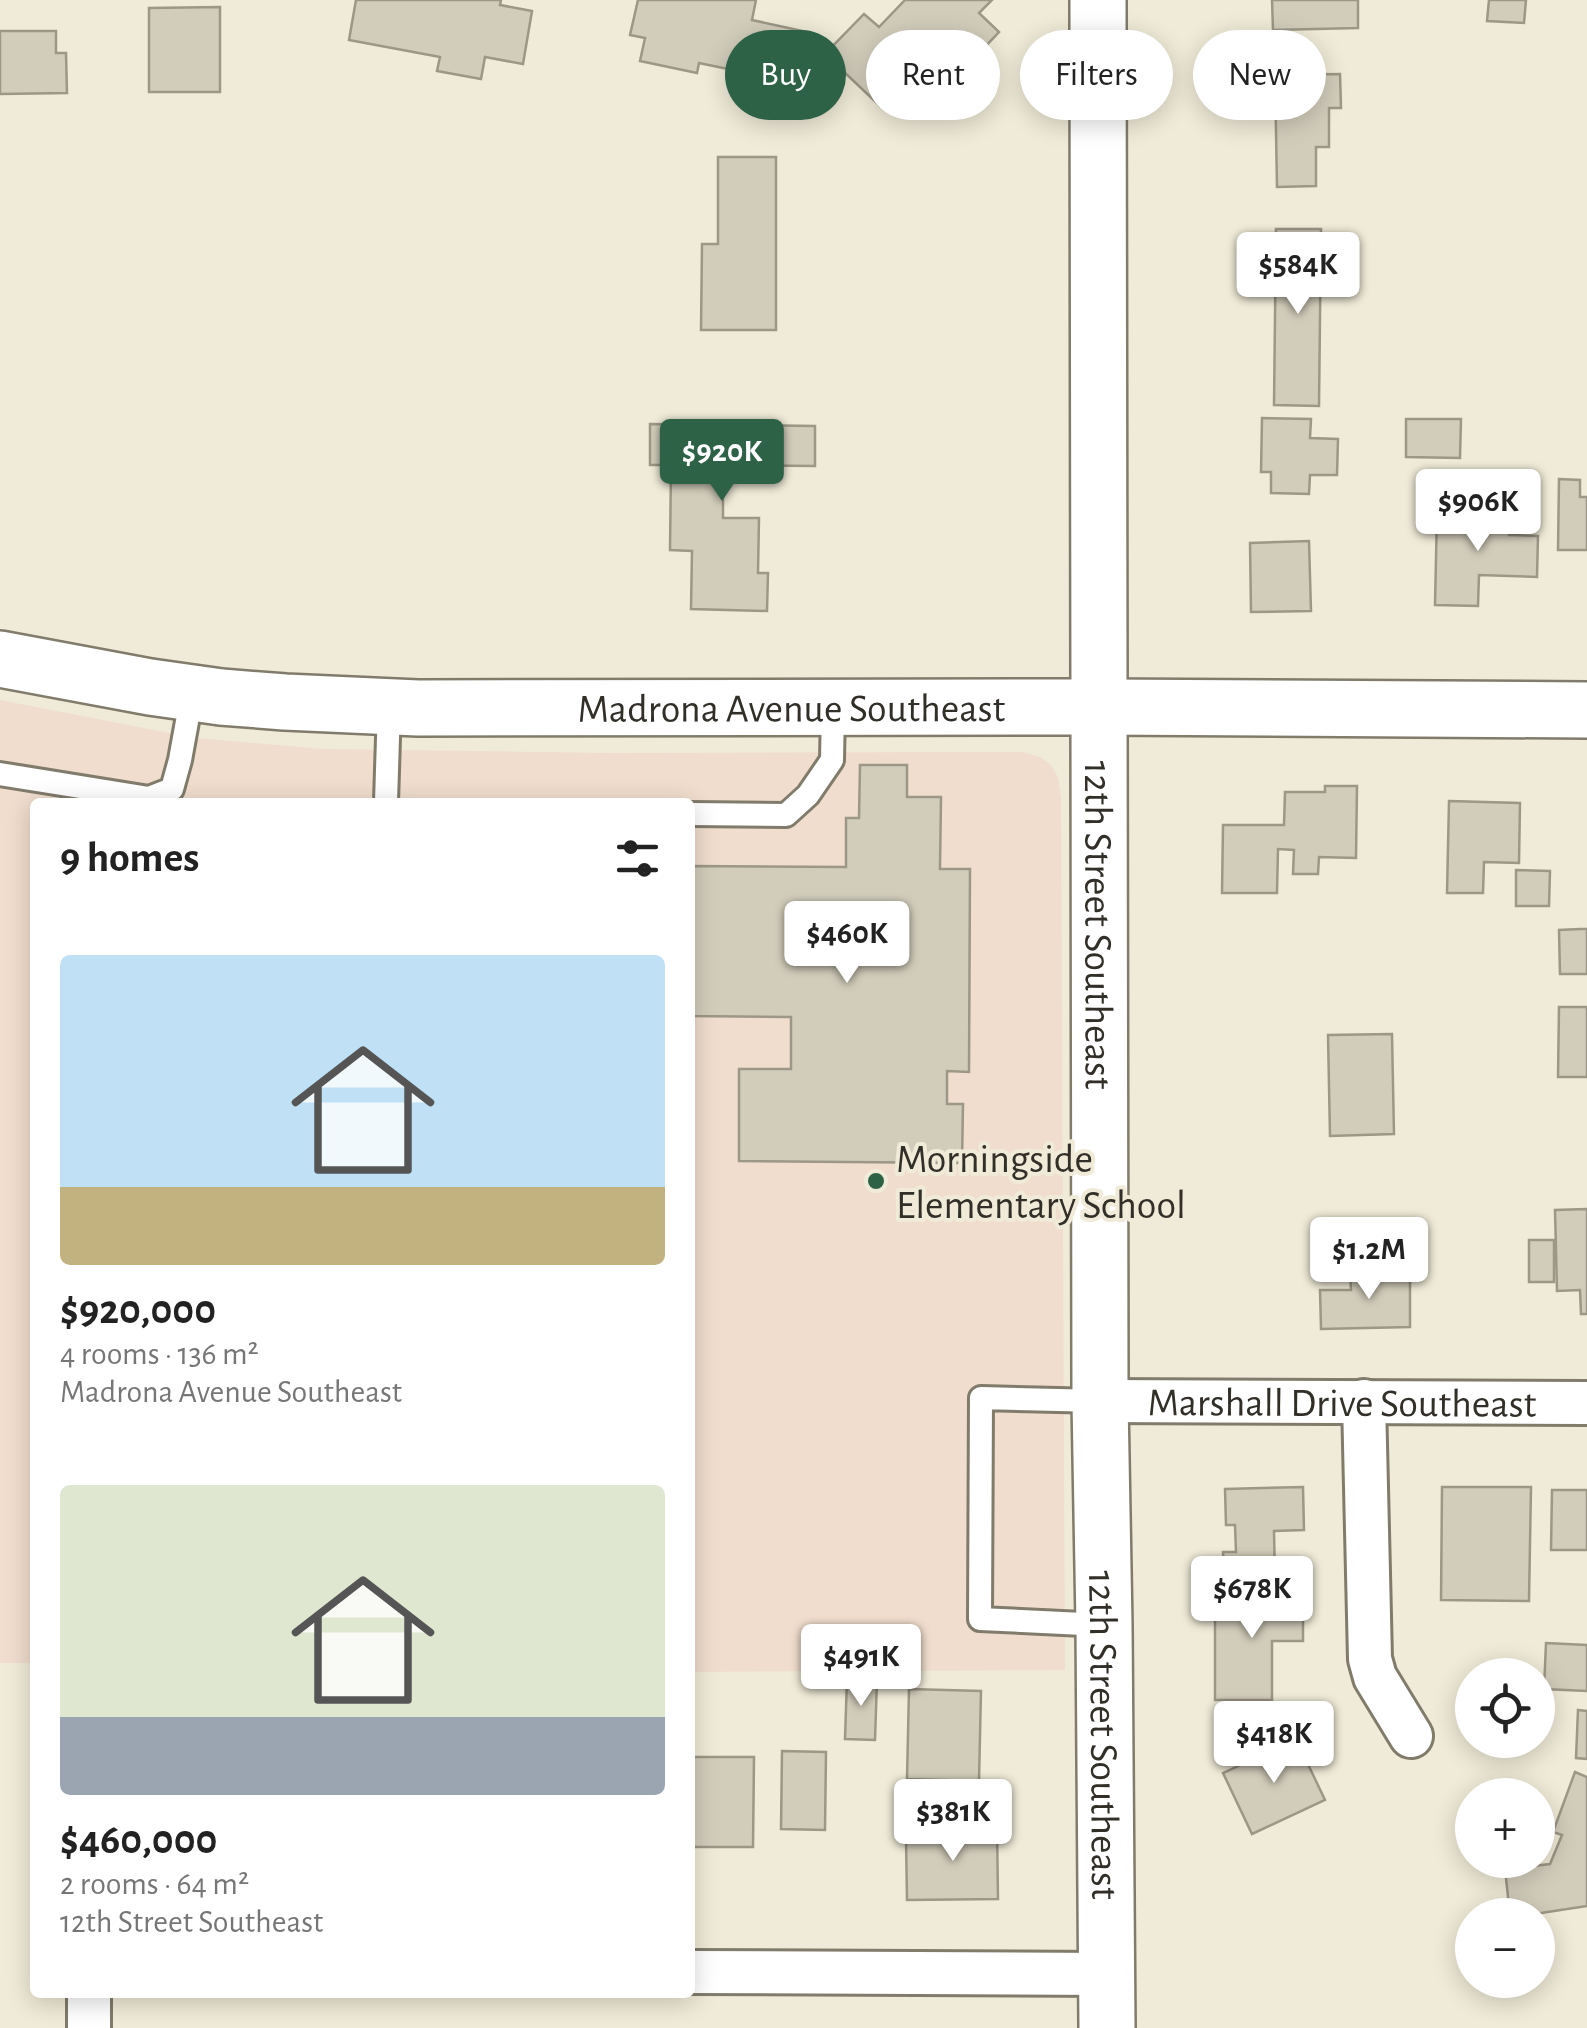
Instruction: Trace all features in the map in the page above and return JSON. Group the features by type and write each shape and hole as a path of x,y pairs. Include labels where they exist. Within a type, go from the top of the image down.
{"main road":[{"name":"12th Street Southeast","path":"1098,0 1100,1401 1107,2028"},
{"name":"Madrona Avenue Southeast","path":"0,658 192,694 389,706 1587,710"}],"street":[{"name":"Marshall Drive Southeast","path":"1100,1401 1587,1403"},
{"path":"1364,1401 1370,1658 1375,1677 1411,1736"},
{"path":"695,1972 1107,1974"},
{"path":"89,1998 89,2028"}],"lane":[{"path":"0,774 148,798 172,789 192,694"},
{"path":"386,798 389,706"},
{"path":"695,814 786,815 808,795 832,760 834,707"},
{"path":"1100,1401 980,1398 980,1619 1104,1625"}],"shaded area":[{"name":"Morningside Elementary School","path":"0,700 195,738 323,749 1023,752 1050,764 1058,777 1061,798 1065,1670 695,1672 695,798 30,798 30,1663 0,1663"}],"building":[{"path":"356,0 501,0 500,5 532,11 523,64 485,57 481,79 437,71 440,57 349,40"},
{"path":"638,0 756,0 752,20 798,30 725,30 725,68 699,63 697,73 640,61 645,38 630,35"},
{"path":"905,0 992,0 979,13 997,30 866,30 866,93 846,74 846,32 864,14 879,27"},
{"path":"1272,0 1358,0 1358,28 1273,30"},
{"path":"1489,0 1526,0 1524,23 1487,21"},
{"path":"220,7 220,92 149,92 149,8"},
{"path":"0,31 56,31 56,53 66,53 67,93 0,94"},
{"path":"1326,74 1340,74 1341,108 1329,108 1329,147 1316,147 1316,186 1277,187 1276,120 1326,120"},
{"path":"718,157 776,157 776,330 701,330 702,244 718,244"},
{"path":"1276,229 1321,229 1319,406 1274,405"},
{"path":"1262,418 1311,419 1310,438 1338,439 1337,475 1310,475 1309,494 1271,493 1271,472 1261,472"},
{"path":"1406,419 1461,419 1460,458 1406,457"},
{"path":"650,424 815,426 815,466 723,465 723,518 759,518 758,573 768,573 767,611 691,609 692,551 670,550 671,465 650,465"},
{"path":"1559,479 1580,480 1580,497 1587,497 1587,550 1558,550"},
{"path":"1437,511 1510,512 1509,535 1538,536 1537,577 1479,575 1478,606 1435,605"},
{"path":"1309,541 1311,611 1251,612 1250,543"},
{"path":"860,765 907,765 907,797 941,797 940,869 970,869 969,1072 947,1071 947,1104 963,1104 962,1163 739,1161 739,1069 791,1069 791,1017 695,1016 695,866 846,867 846,818 859,818"},
{"path":"1325,786 1357,786 1356,858 1319,857 1318,874 1293,874 1294,850 1278,849 1277,893 1222,893 1223,825 1284,825 1285,792 1325,792"},
{"path":"1449,801 1520,803 1519,863 1484,862 1483,893 1447,893"},
{"path":"1516,870 1550,871 1549,906 1516,906"},
{"path":"1587,929 1587,974 1560,974 1559,930"},
{"path":"1559,1007 1587,1007 1587,1077 1558,1077"},
{"path":"1392,1034 1394,1134 1330,1136 1328,1035"},
{"path":"1587,1209 1587,1314 1581,1314 1580,1290 1557,1291 1555,1210"},
{"path":"1529,1240 1554,1240 1554,1282 1529,1282"},
{"path":"1410,1271 1410,1327 1321,1329 1320,1290 1351,1290 1350,1272"},
{"path":"1303,1487 1304,1530 1274,1531 1275,1580 1224,1582 1223,1552 1236,1552 1235,1525 1226,1525 1225,1489"},
{"path":"1442,1487 1531,1487 1529,1601 1441,1600"},
{"path":"1552,1490 1587,1490 1587,1550 1551,1550"},
{"path":"1215,1594 1303,1594 1303,1641 1272,1641 1272,1700 1215,1700"},
{"path":"1546,1643 1587,1645 1587,1691 1555,1690 1555,1658 1545,1658"},
{"path":"847,1678 877,1679 875,1740 845,1739"},
{"path":"909,1689 981,1691 979,1781 907,1779"},
{"path":"1578,1710 1587,1711 1587,1759 1576,1758"},
{"path":"1296,1739 1325,1800 1252,1834 1223,1773"},
{"path":"782,1751 826,1752 825,1830 781,1829"},
{"path":"695,1757 754,1757 753,1847 695,1847"},
{"path":"1575,1772 1587,1777 1587,1906 1555,1911 1555,1898 1508,1898 1506,1878 1555,1878 1555,1852 1562,1835 1555,1833"},
{"path":"925,1827 997,1827 998,1899 907,1900 906,1839 925,1838"}],"place":[{"name":"Morningside Elementary School","path":"876,1181"}]}
